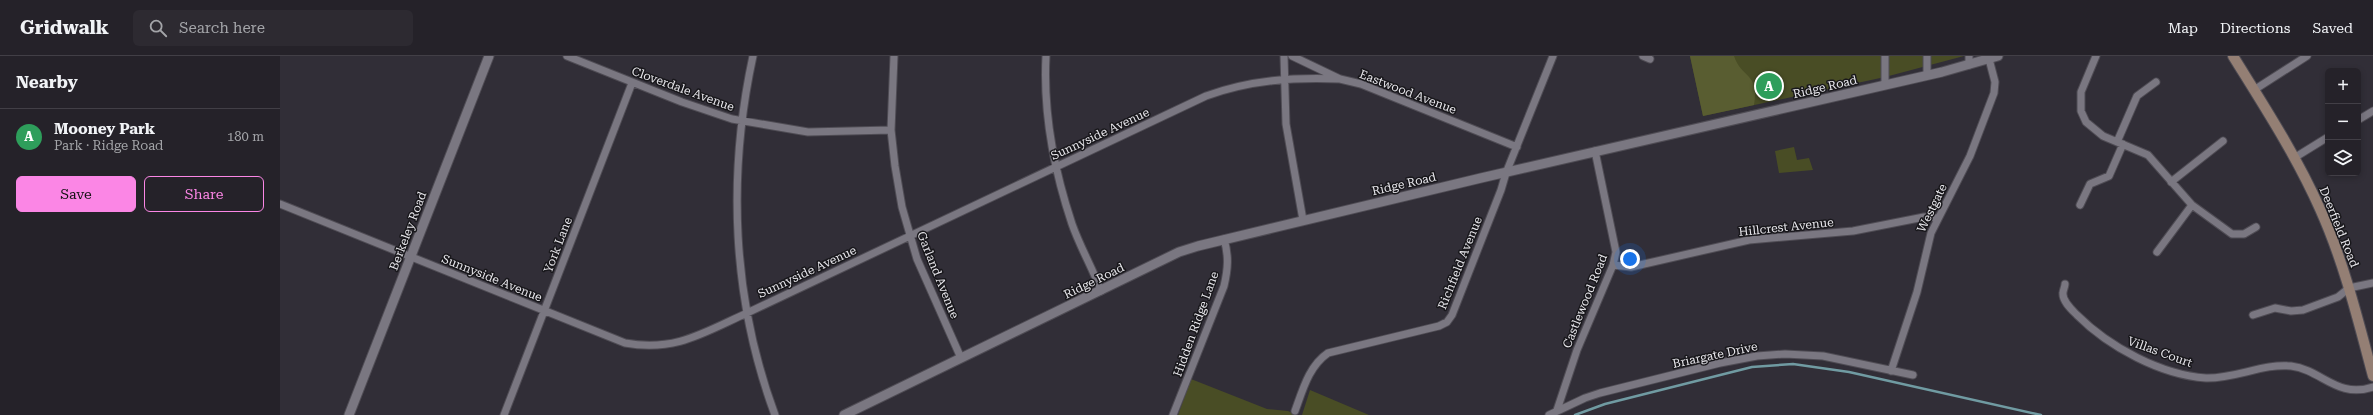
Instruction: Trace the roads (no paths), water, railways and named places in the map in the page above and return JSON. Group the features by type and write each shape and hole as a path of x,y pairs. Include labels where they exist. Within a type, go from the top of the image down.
{"main road":[{"name":"Deerfield Road","path":"2233,56 2294,158 2320,209 2349,288 2373,376"}],"street":[{"name":"Berkeley Road","path":"349,415 488,56"},
{"name":"Cloverdale Avenue","path":"567,56 632,83 709,112 741,121 813,132 891,130"},
{"path":"753,56 741,121 736,183 736,229 747,313 760,371 775,415"},
{"name":"Garland Avenue","path":"894,56 891,130 894,166 909,235 924,278 961,358"},
{"path":"1046,56 1048,112 1055,167 1072,225 1101,292"},
{"path":"1284,56 1283,79 1289,144 1303,220"},
{"name":"Eastwood Avenue","path":"1292,56 1340,79 1361,84 1517,147"},
{"name":"Richfield Avenue","path":"1295,411 1312,367 1318,359 1328,352 1439,326 1447,322 1452,315 1506,173 1553,56"},
{"path":"1885,56 1885,85"},
{"path":"1927,56 1927,76"},
{"path":"2096,56 2081,92 2081,111 2086,122 2096,132 2148,155 2192,205 2232,234 2244,234 2256,227"},
{"path":"2254,90 2307,56"},
{"name":"Ridge Road","path":"844,415 1101,292 1179,252 1224,239 1595,151 1927,76 1969,60 1993,58"},
{"name":"Westgate","path":"1891,371 1917,292 1931,233 1970,156 1994,93 1995,82 1993,58"},
{"name":"Sunnyside Avenue","path":"280,204 625,343 654,347 686,341 1206,96 1249,84 1283,79 1340,79"},
{"path":"2080,205 2090,184 2110,176 2137,96 2156,82"},
{"name":"York Lane","path":"504,415 632,83"},
{"path":"2361,118 2373,111"},
{"path":"2294,158 2325,139"},
{"path":"2171,182 2223,141"},
{"name":"Castlewood Road","path":"1557,410 1577,350 1613,265 1616,252 1616,242 1595,151"},
{"path":"2157,252 2192,205"},
{"name":"Hillcrest Avenue","path":"1613,265 1631,267 1749,240 1853,231 1924,217 1938,218"},
{"name":"Hidden Ridge Lane","path":"1173,415 1224,286 1228,268 1228,252 1224,239"},
{"path":"2253,315 2275,308 2291,311 2302,310 2338,297 2349,288 2373,283"},
{"name":"Villas Court","path":"2066,284 2063,293 2067,304 2090,328 2121,350 2188,376 2216,378 2286,366 2310,371 2336,387 2359,390 2373,387"},
{"name":"Briargate Drive","path":"1549,415 1557,410 1600,393 1757,356 1785,354 1823,356 1891,371"},
{"path":"1891,371 1913,375"}],"waterway":[{"path":"1575,415 1605,404 1752,367 1793,364 1849,372 2041,415"}],"place":[{"name":"Mooney Park","path":"1769,86"}]}
